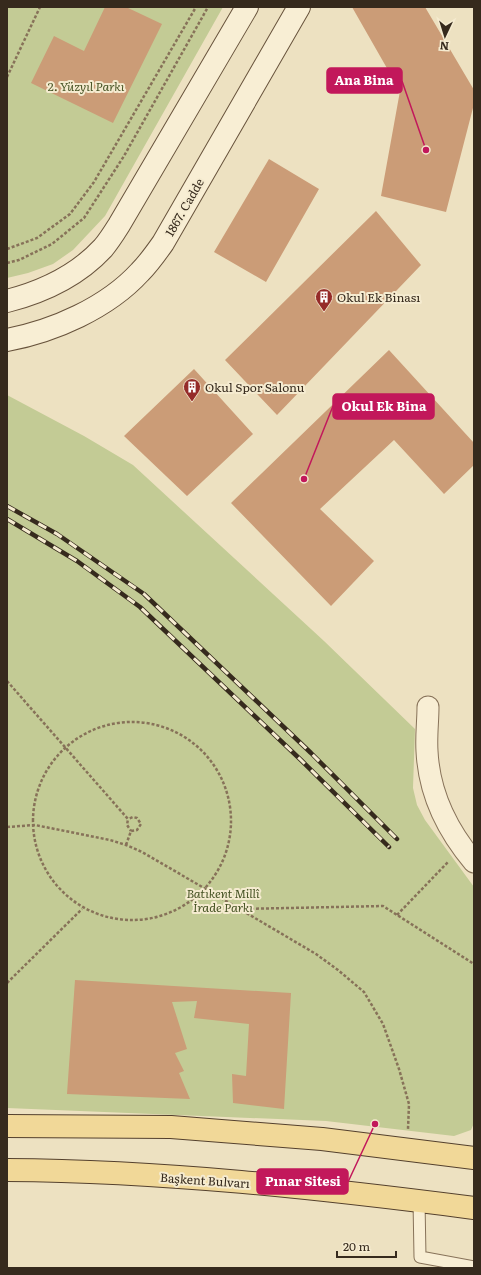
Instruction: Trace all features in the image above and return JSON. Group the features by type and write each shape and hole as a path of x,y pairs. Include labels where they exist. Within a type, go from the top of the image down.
{"main road":[{"path":"7,1126 171,1127 322,1139 474,1158"},
{"name":"Başkent Bulvarı","path":"7,1170 64,1171 229,1181 474,1208"}],"street":[{"path":"7,301 55,284 83,267 103,248 119,225 247,7"},
{"name":"1867. Cadde","path":"7,340 24,337 75,319 117,293 139,273 163,243 299,7"},
{"path":"428,707 427,750 430,775 437,801 449,828 469,850"}],"lane":[{"path":"419,1201 420,1257 474,1268"}],"path":[{"path":"7,77 40,7"},
{"path":"7,249 37,238 70,214 94,182 196,7"},
{"path":"7,263 20,260 52,244 84,218 124,156 208,7"},
{"path":"7,681 9,686 128,819 127,826 131,831"},
{"path":"115,723 148,723 180,734 206,754 224,782 232,815 228,848 213,878 189,902 159,916 126,919 95,915 82,909 64,895 46,871 36,842 34,810 42,780 60,753 66,749 85,734 115,723"},
{"path":"128,819 135,817 140,822 139,829 131,831"},
{"path":"7,827 35,825 110,840 126,845 142,852 240,909 316,954 338,970 364,992 383,1024 399,1069 408,1104 407,1149"},
{"path":"126,845 131,831"},
{"path":"397,915 469,850"},
{"path":"240,909 383,906 474,964"},
{"path":"7,984 82,909"}],"green space":[{"name":"2. Yüzyıl Parkı","path":"7,7 223,7 105,216 73,250 53,264 28,273 7,278"},
{"name":"Batıkent Millî İrade Parkı","path":"7,395 84,436 133,465 324,641 415,729 413,788 417,805 425,820 474,887 474,1123 471,1130 454,1136 326,1121 7,1108"}],"building":[{"path":"105,7 126,7 162,24 113,123 31,83 54,36 84,51"},
{"path":"352,7 425,7 474,90 474,104 446,212 381,196 400,91"},
{"path":"269,159 319,189 266,282 214,252"},
{"name":"Okul Ek Binası","path":"376,211 421,265 277,415 225,360"},
{"path":"389,350 474,443 474,465 444,494 394,440 320,509 374,561 331,606 231,503"},
{"name":"Okul Spor Salonu","path":"194,369 253,434 187,496 124,436"},
{"path":"75,980 291,993 284,1109 233,1103 232,1074 246,1076 249,1024 194,1018 197,1001 172,1002 187,1049 175,1053 184,1071 179,1073 190,1099 67,1094"}],"railway":[{"path":"7,506 57,534 144,594 311,753 397,839"},
{"path":"7,519 77,561 140,607 302,761 389,847"}],"place":[{"name":"Ana Bina","path":"426,150"},
{"name":"Okul Ek Binası","path":"324,312"},
{"name":"Okul Spor Salonu","path":"192,402"},
{"name":"Okul Ek Bina","path":"304,479"},
{"name":"Pınar Sitesi","path":"375,1124"}]}
